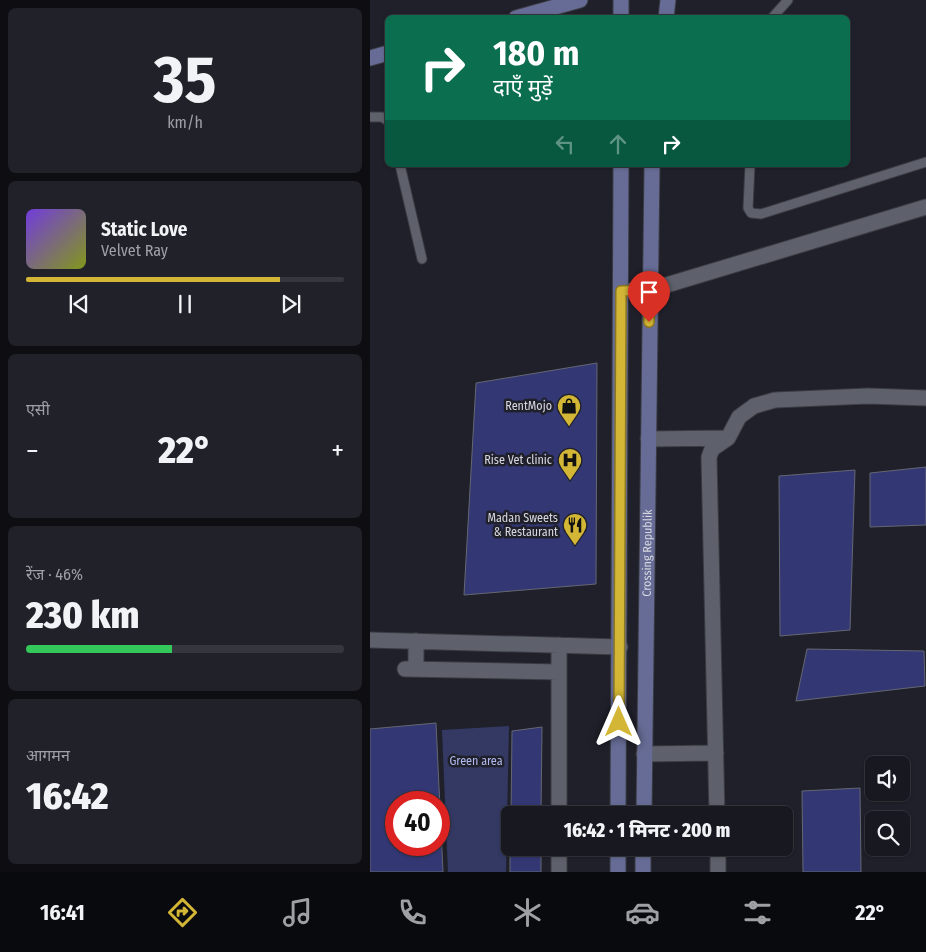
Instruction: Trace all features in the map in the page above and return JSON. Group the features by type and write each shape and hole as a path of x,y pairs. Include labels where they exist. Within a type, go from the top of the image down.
{"street":[{"path":"527,15 580,0"},
{"path":"621,0 621,15"},
{"path":"666,15 668,0"},
{"path":"370,58 385,54"},
{"path":"618,806 621,167"},
{"name":"Crossing Republik","path":"644,806 652,167"},
{"path":"621,291 650,290 926,207"},
{"path":"717,806 709,456 712,449 728,438 739,417 754,406 775,400 868,396 926,398"},
{"path":"648,439 728,438"},
{"path":"370,640 620,647"},
{"path":"416,641 411,669 559,672"},
{"path":"559,646 559,806"},
{"path":"644,754 716,753"},
{"path":"559,856 559,872"},
{"path":"618,856 618,872"},
{"path":"643,856 643,872"},
{"path":"718,856 718,872"}],"lane":[{"path":"775,15 788,0"},
{"path":"370,116 385,118"},
{"path":"750,167 748,208 751,213 761,214 926,162"},
{"path":"400,167 422,259"}],"green space":[{"name":"Green area","path":"509,726 507,806 501,806 501,856 506,856 506,872 448,872 447,856 450,856 450,791 445,791 442,730"}],"building":[{"path":"597,363 596,584 464,595 476,383"},
{"path":"926,467 926,525 870,527 870,473"},
{"path":"855,470 850,630 780,636 779,476"},
{"path":"807,649 924,651 925,686 796,701"},
{"path":"436,723 439,791 385,791 385,856 442,856 443,872 370,872 370,729"},
{"path":"542,727 541,806 511,806 512,731"},
{"path":"860,788 861,872 803,872 802,791"},
{"path":"510,856 541,856 541,872 510,872"}],"place":[{"name":"RentMojo","path":"569,427"},
{"name":"Rise Vet clinic","path":"570,481"},
{"name":"Madan Sweets & Restaurant","path":"575,546"}],"route":[{"path":"619,722 621,291 650,290 649,322"}]}
